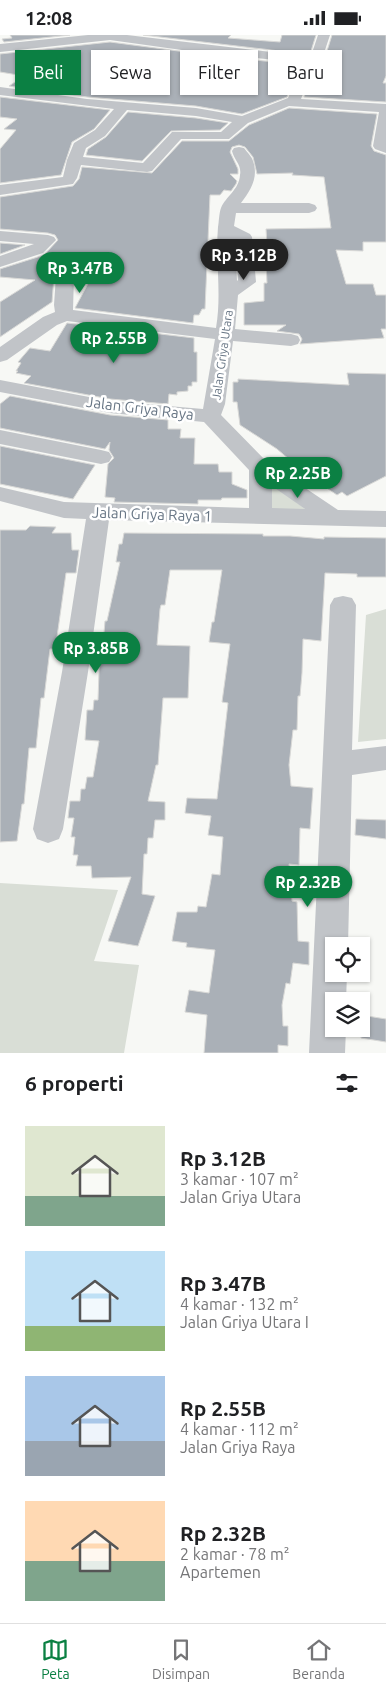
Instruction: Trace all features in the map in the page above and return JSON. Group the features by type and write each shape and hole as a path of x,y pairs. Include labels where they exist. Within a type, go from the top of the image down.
{"street":[{"path":"0,48 121,35"},
{"path":"319,50 324,35"},
{"path":"113,36 194,52 310,60 299,83 293,102"},
{"path":"0,91 124,107 196,112 243,120"},
{"path":"74,160 147,168 177,135 224,136 243,120 277,106 293,102 386,110 380,146 386,149"},
{"path":"0,191 64,183 70,178 79,146 100,133 124,107"},
{"name":"Jalan Griya Utara","path":"210,416 215,404 223,334 229,304 226,228 229,208 244,189 248,175 246,161 240,156 239,151"},
{"path":"229,208 309,208"},
{"path":"0,262 39,249 48,240 0,237 9,221"},
{"path":"65,276 63,305 65,315"},
{"path":"0,356 50,321 65,315 223,334 291,340"},
{"name":"Jalan Griya Raya","path":"0,386 110,407 210,416 260,468 335,519"},
{"path":"0,437 101,457"},
{"path":"260,468 261,517"},
{"name":"Jalan Griya Raya 1","path":"0,494 64,510 335,519"},
{"path":"0,510 64,510"},
{"path":"48,829 75,672 98,512"},
{"path":"335,519 386,519"},
{"path":"326,1053 343,605"},
{"path":"338,764 386,758"}],"shaded area":[{"path":"267,481 308,511 268,510"},
{"path":"386,609 386,739 358,742 366,615"},
{"path":"0,883 118,890 94,961 139,965 124,1053 0,1053"}],"building":[{"path":"10,35 70,35 4,42 2,39 12,38"},
{"path":"143,35 231,35 228,38 280,42 282,35 316,35 311,50 271,50"},
{"path":"332,35 386,35 386,76 383,83 386,83 386,102 304,97 305,95 342,95 342,50 327,50"},
{"path":"110,42 180,51 180,95 258,95 258,60 268,61 268,95 288,95 287,97 242,114 196,106 73,95 81,95 81,50 37,50"},
{"path":"15,52 15,74 0,72 0,54"},
{"path":"0,97 110,110 94,129 72,142 61,175 0,183 0,149 16,130 4,129 17,119 0,117"},
{"path":"289,108 377,114 371,146 374,151 386,155 386,242 363,242 363,251 336,250 346,284 373,284 376,295 386,295 386,329 381,329 384,338 300,344 302,339 299,334 277,331 286,325 244,325 244,303 264,301 264,283 267,283 266,262 268,262 266,229 331,228 324,177 292,175 293,173 257,174 253,157 245,147 239,145 232,147 230,152 238,169 238,174 230,174 237,181 236,184 231,191 224,190 220,195 210,195 205,309 202,309 199,315 194,315 193,323 75,308 98,265 76,283 76,276 72,271 65,269 58,271 54,276 52,302 0,337 0,302 35,280 0,277 0,269 44,255 58,240 55,235 48,233 0,229 0,197 73,186 79,179 82,167 152,173 182,141 229,141 249,125"},
{"path":"128,112 228,123 220,130 171,131 142,161 86,155 88,149 106,137"},
{"path":"0,243 25,245 0,254"},
{"path":"67,323 194,338 194,352 197,352 197,382 192,382 192,386 188,386 188,391 177,392 177,395 169,394 168,404 110,399 24,383 31,376 16,373 21,363 18,362 30,348 50,351"},
{"path":"347,373 386,374 386,476 347,496 342,492 337,495 309,476 277,449 240,425 237,402 233,402 233,382 238,382 238,379 349,385"},
{"path":"10,396 110,415 168,420 168,429 181,429 180,438 195,438 194,464 218,464 219,472 232,472 232,484 247,490 247,498 198,500 198,504 114,502 115,498 105,497 108,464 114,458 109,450 110,442 105,449 0,428 0,404"},
{"path":"0,446 95,465 73,499 0,484"},
{"path":"30,526 56,527 52,533 71,533 72,550 79,550 76,573 66,573 56,644 54,649 50,649 44,698 41,698 36,748 29,748 24,804 22,804 17,841 0,842 0,530 26,530"},
{"path":"124,533 263,534 263,536 324,539 324,537 386,538 386,577 357,577 357,574 325,573 321,641 303,639 297,730 293,730 289,765 291,786 313,788 310,829 300,828 299,865 289,864 292,901 297,902 298,941 309,942 309,965 293,963 290,984 286,983 282,1005 283,1026 288,1026 288,1046 278,1045 278,1053 204,1053 207,1015 185,1012 189,990 209,993 215,950 186,947 187,943 172,941 177,912 197,912 198,906 206,907 212,874 220,875 223,837 208,835 211,816 185,813 187,798 217,799 228,703 222,702 230,644 209,642 222,570 170,570 165,605 161,605 160,609 157,645 190,646 188,698 163,698 158,765 156,765 148,801 165,802 165,820 155,820 153,838 148,838 147,854 144,854 142,894 155,896 138,946 108,941 131,877 92,878 91,866 76,866 78,855 73,855 75,837 71,837 74,818 68,818 70,801 80,801 81,789 85,789 87,777 93,777 99,741 85,740 87,710 93,710 94,700 98,700 100,644 103,645 105,621 107,621 120,562 116,562 119,544 122,544"},
{"path":"356,819 386,820 386,839 355,835"},
{"path":"370,1016 386,1019 386,1042 361,1038 370,1037"}]}
